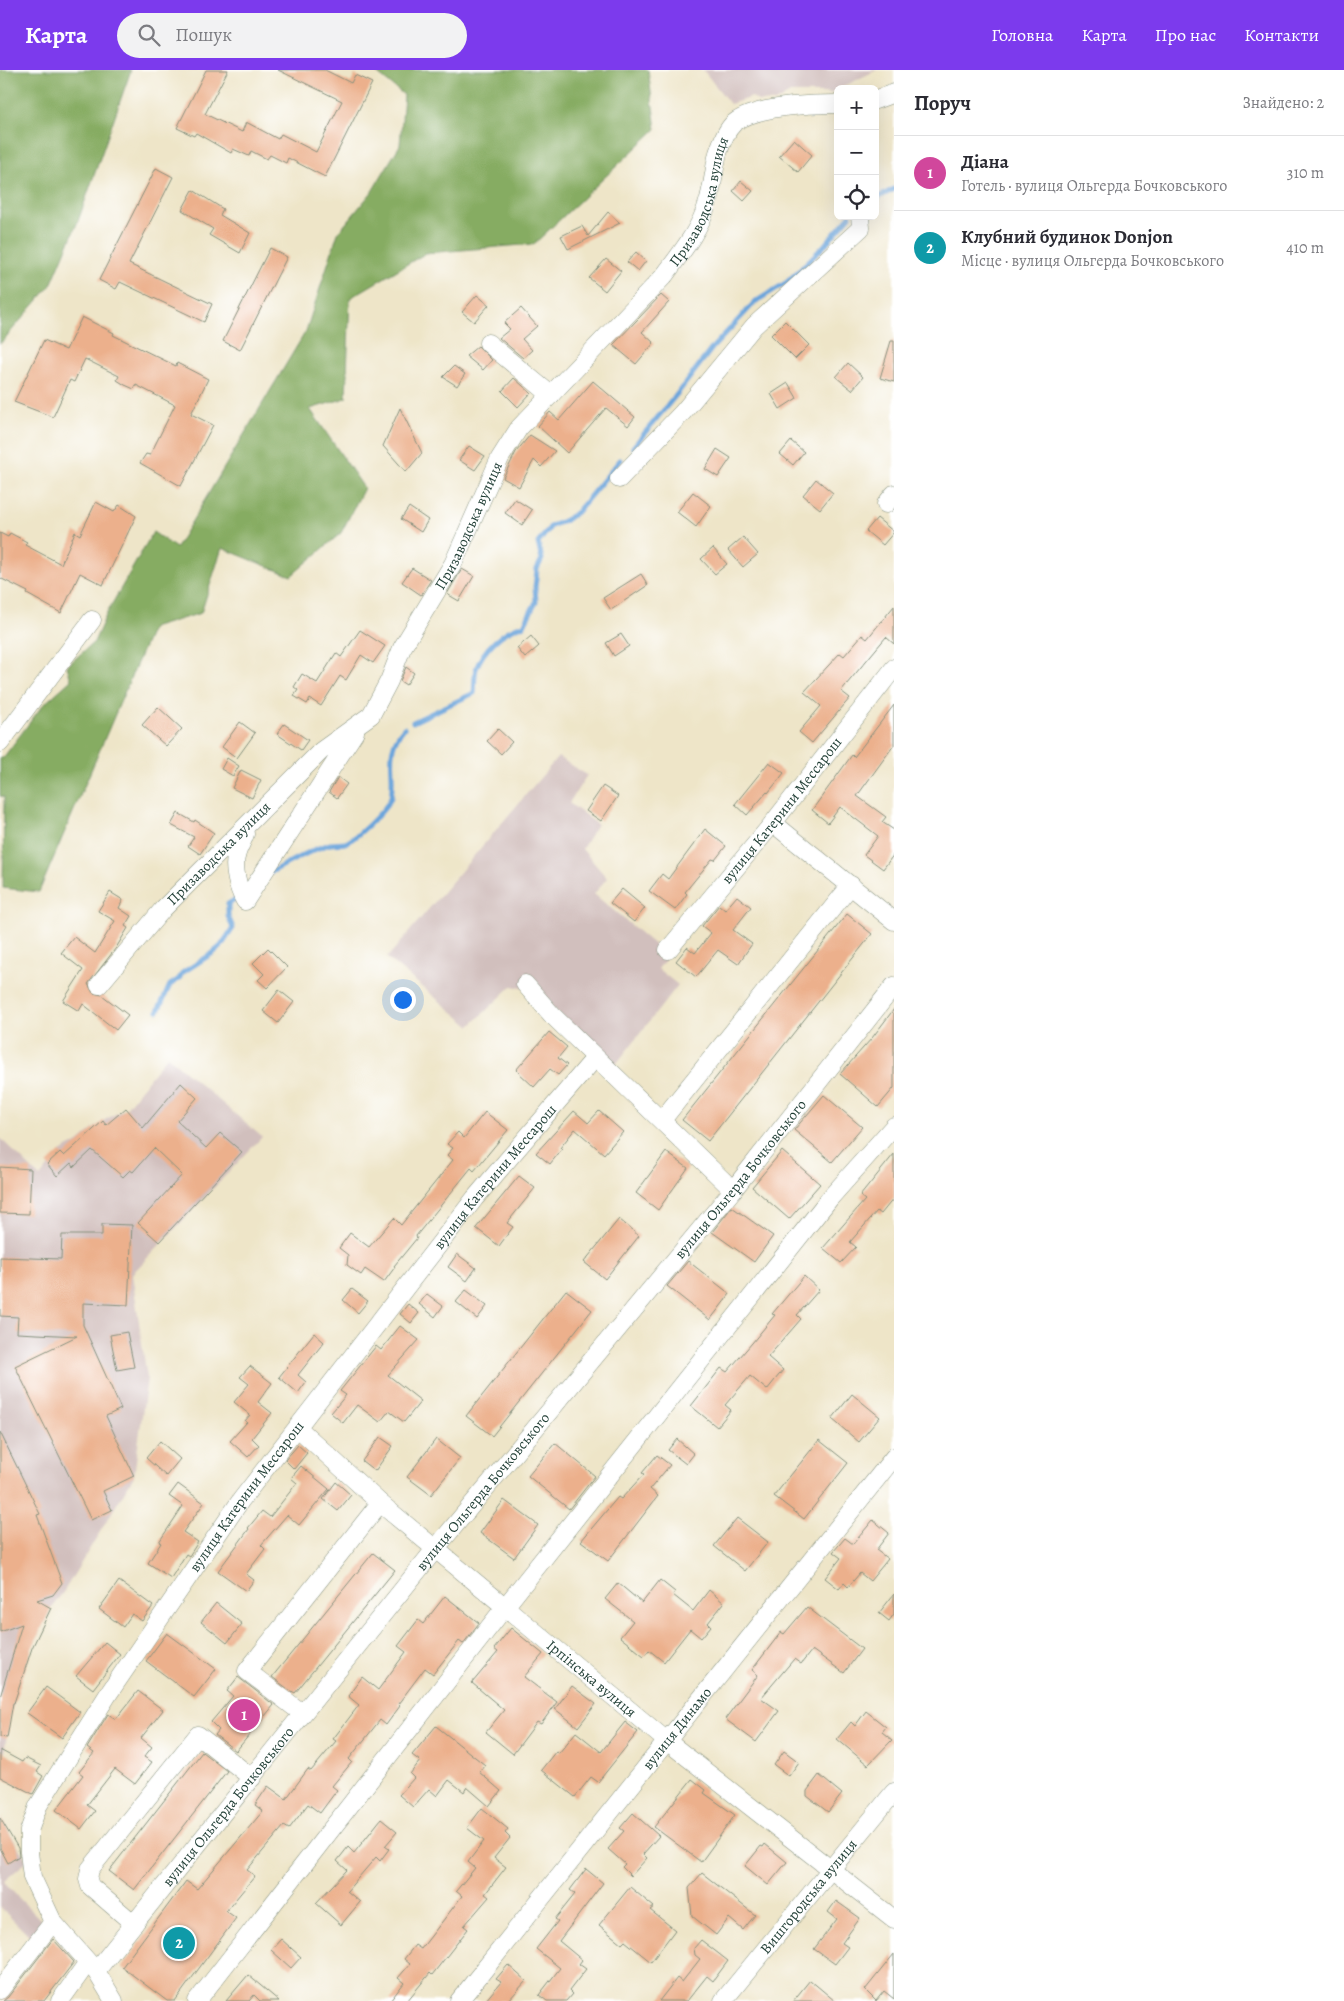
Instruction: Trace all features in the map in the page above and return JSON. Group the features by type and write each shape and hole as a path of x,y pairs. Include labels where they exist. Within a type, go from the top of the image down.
{"street":[{"path":"879,99 894,93"},
{"name":"Призаводська вулиця","path":"99,985 163,910 321,751 371,715 389,681 402,648 452,564 500,458 519,428 664,276 684,249 702,219 709,200 718,153 727,132 734,123 762,112 784,107 834,104"},
{"path":"619,480 683,412 754,326 861,228 860,220"},
{"path":"488,343 551,395"},
{"path":"0,743 92,620"},
{"name":"вулиця Катерини Мессарош","path":"668,950 773,823 894,668"},
{"path":"249,825 236,855 236,874 242,897 360,723"},
{"path":"773,823 894,921"},
{"path":"662,1120 851,885"},
{"path":"525,984 552,1015 595,1058 662,1120 733,1190"},
{"name":"вулиця Ольгерда Бочковського","path":"60,2001 134,1924 436,1548 733,1190 894,986"},
{"name":"вулиця Катерини Мессарош","path":"92,1966 53,1922 32,1877 29,1831 38,1806 109,1693 241,1500 475,1198 595,1058"},
{"path":"196,2001 830,1198 894,1126"},
{"name":"Ірпінська вулиця","path":"298,1428 380,1503 668,1742 894,1919"},
{"name":"вулиця Динамо","path":"459,2001 894,1457"},
{"path":"302,1713 247,1671 380,1503"},
{"path":"134,1924 90,1886 88,1879 90,1870 198,1735 252,1778"},
{"name":"Вишгородська вулиця","path":"723,2001 894,1792"},
{"path":"0,1990 53,1922"},
{"path":"92,1966 114,2001"}],"shaded area":[{"path":"703,70 877,70 846,85 834,85 833,93 790,93 775,102 758,101 752,97 730,104"},
{"path":"558,757 587,775 569,803 597,824 582,849 607,878 594,894 668,956 658,969 678,985 613,1068 535,991 512,986 470,1026 387,958"},
{"path":"167,1056 262,1137 132,1274 147,1378 134,1476 64,1591 51,1608 32,1648 11,1712 0,1775 0,1138 40,1177 60,1152 78,1142 103,1121 126,1108"},
{"path":"0,1818 27,1861 3,1882 44,1923 30,1937 0,1907"}],"green space":[{"path":"0,70 131,70 78,221 51,285 0,344"},
{"path":"373,70 648,70 656,129 534,244 426,253 350,298 346,398 310,409 364,488 341,533 291,576 222,548 201,613 152,628 39,892 3,888 4,797 0,796 0,758 3,758 42,706 71,680 67,666 94,642 108,611 153,532 176,548 306,331 338,233 371,193 400,145 404,95"}],"building":[{"path":"206,70 228,70 205,114 242,132 246,122 278,139 281,134 316,152 342,101 278,70 325,70 351,83 355,75 372,83 325,177 288,158 286,163 270,155 267,159 251,151 249,156 233,149 231,153 196,133 194,136 177,128"},
{"path":"794,139 812,155 798,172 779,156"},
{"path":"156,168 173,177 129,264 212,304 204,322 120,282 116,289 99,280"},
{"path":"741,181 753,191 744,201 733,191"},
{"path":"193,190 223,209 220,215 250,233 240,253 209,235 213,229 182,210"},
{"path":"608,212 620,223 568,249 561,236 582,226 588,236"},
{"path":"270,248 287,257 240,350 223,341"},
{"path":"636,252 646,261 638,271 627,262"},
{"path":"606,259 621,271 605,291 589,278"},
{"path":"477,295 489,305 474,322 462,312"},
{"path":"661,295 669,302 642,332 654,343 636,364 613,345"},
{"path":"521,308 537,326 522,339 532,350 523,358 499,338 510,329 504,323"},
{"path":"82,317 114,333 113,335 176,366 177,363 208,379 191,414 213,425 181,486 140,463 146,454 150,455 175,405 136,385 134,389 125,385 117,380 119,376 85,359 74,382 70,380 53,417 14,402 44,340 66,350"},
{"path":"785,321 809,345 795,359 771,335"},
{"path":"891,341 894,341 894,382 880,378"},
{"path":"478,346 492,360 483,370 466,356"},
{"path":"848,363 863,377 852,390 836,377"},
{"path":"454,366 465,374 457,386 443,377"},
{"path":"514,378 531,393 518,407 502,391"},
{"path":"593,381 635,417 628,426 606,408 567,453 538,426 550,412 559,420"},
{"path":"788,383 797,398 780,409 771,394"},
{"path":"400,408 422,453 406,472 383,446"},
{"path":"530,435 555,451 541,467 534,460 519,487 503,478 516,452"},
{"path":"791,441 804,452 793,465 780,454"},
{"path":"469,446 485,456 475,470 459,460"},
{"path":"717,449 731,458 718,477 705,469"},
{"path":"816,479 833,493 820,509 803,495"},
{"path":"693,492 711,506 696,527 677,512"},
{"path":"515,499 532,510 522,525 505,513"},
{"path":"96,502 114,512 119,505 136,516 103,585 80,573 61,613 27,594 28,592 0,578 0,533 8,537 10,533 27,542 25,545 61,564 75,532 80,535"},
{"path":"409,507 428,520 421,532 401,519"},
{"path":"877,518 894,532 883,545 866,531"},
{"path":"743,537 758,554 743,567 728,550"},
{"path":"713,548 727,564 715,574 701,559"},
{"path":"412,568 431,580 421,595 402,582"},
{"path":"462,569 474,576 459,601 447,594"},
{"path":"641,574 648,585 611,610 603,598"},
{"path":"894,606 894,644 886,637 841,691 850,698 812,743 799,732 821,706 804,692 840,653 844,656 862,635 867,639"},
{"path":"360,630 385,646 373,663 361,655 346,680 340,676 321,706 310,699 307,704 294,696 298,690 294,687 302,674 317,683 336,653 341,657"},
{"path":"621,634 629,646 614,656 606,643"},
{"path":"531,636 539,646 525,658 517,648"},
{"path":"406,667 414,673 406,685 400,681"},
{"path":"894,705 894,745 857,796 886,817 882,822 894,830 894,854 883,869 864,855 878,836 840,807 828,823 812,810 852,755 854,757"},
{"path":"158,707 182,729 166,746 142,725"},
{"path":"240,722 255,733 237,758 222,747"},
{"path":"284,724 308,740 301,750 277,734"},
{"path":"498,729 512,742 501,754 487,741"},
{"path":"227,758 239,766 233,776 221,769"},
{"path":"769,762 784,773 747,815 735,804"},
{"path":"241,770 261,780 252,798 232,788"},
{"path":"338,777 347,784 337,798 329,792"},
{"path":"603,786 618,796 601,821 586,811"},
{"path":"178,813 194,822 195,820 214,833 200,854 188,846 194,837 171,825"},
{"path":"705,829 726,846 715,860 712,859 685,892 687,894 675,910 649,891 662,874 668,879"},
{"path":"622,889 645,908 634,922 610,903"},
{"path":"110,892 123,900 119,908 131,916 125,926 128,928 116,948 88,984 93,993 102,995 128,1015 116,1030 83,1004 79,1011 63,1001 83,970 61,953 74,937 95,953 115,921 98,911"},
{"path":"737,896 751,907 733,930 752,944 738,964 718,950 696,977 676,961 687,947 695,953 711,933 702,926 719,905 725,910"},
{"path":"847,914 872,934 708,1141 682,1120"},
{"path":"268,948 287,967 267,988 258,980 264,974 253,963"},
{"path":"279,990 294,1002 278,1023 263,1011"},
{"path":"894,1009 894,1088 878,1107 840,1074 872,1038"},
{"path":"549,1032 567,1047 558,1058 567,1065 558,1075 550,1069 534,1087 516,1070"},
{"path":"181,1083 197,1098 177,1121 206,1148 220,1133 242,1152 159,1242 138,1223 182,1175 154,1148 133,1172 130,1170 123,1177 92,1150 74,1167 71,1163 57,1176 47,1164 60,1152 64,1156 103,1121 106,1125 126,1108 143,1128"},
{"path":"824,1095 862,1127 832,1162 794,1130"},
{"path":"574,1111 588,1123 599,1111 623,1132 604,1154 575,1129 550,1164 536,1153"},
{"path":"485,1112 508,1130 474,1171 471,1168 416,1236 417,1238 394,1266 384,1282 365,1269 361,1275 347,1265 348,1255 339,1248 350,1233 369,1247 394,1218 401,1225 453,1160 447,1155 453,1148 447,1144 458,1132 464,1138"},
{"path":"782,1151 820,1184 789,1219 752,1187"},
{"path":"666,1152 688,1168 658,1210 636,1193"},
{"path":"894,1154 894,1198 881,1214 877,1211 850,1242 856,1247 841,1263 823,1248 865,1200 860,1196"},
{"path":"0,1167 31,1169 29,1214 0,1213"},
{"path":"519,1176 535,1188 507,1223 513,1227 499,1246 476,1228"},
{"path":"732,1207 773,1236 754,1262 712,1232"},
{"path":"619,1219 639,1236 605,1279 584,1262"},
{"path":"102,1224 132,1225 128,1305 83,1303 83,1325 121,1409 106,1416 134,1476 103,1491 112,1510 91,1520 15,1366 77,1336 17,1333 18,1317 0,1316 0,1257 61,1259 62,1235 102,1235"},
{"path":"457,1254 476,1268 467,1281 448,1267"},
{"path":"688,1261 730,1294 710,1320 667,1286"},
{"path":"804,1276 819,1290 797,1315 801,1319 768,1357 783,1370 767,1390 750,1376 725,1405 731,1410 717,1427 691,1406 721,1368 727,1372 775,1315 772,1314"},
{"path":"352,1289 368,1301 358,1313 343,1300"},
{"path":"466,1290 487,1306 477,1319 456,1302"},
{"path":"566,1290 592,1310 492,1436 466,1416"},
{"path":"427,1294 443,1306 435,1317 419,1304"},
{"path":"408,1304 419,1313 411,1323 400,1314"},
{"path":"400,1326 419,1340 388,1375 421,1401 404,1422 389,1411 380,1422 357,1405 343,1423 331,1413 346,1395 340,1391 376,1346 381,1350"},
{"path":"127,1332 134,1367 117,1370 110,1335"},
{"path":"314,1333 324,1342 298,1375 306,1382 298,1393 279,1377"},
{"path":"250,1366 272,1383 258,1402 272,1413 252,1438 259,1445 248,1457 230,1441 247,1422 245,1421 250,1415 234,1402 249,1384 240,1377"},
{"path":"852,1394 880,1417 859,1442 832,1419"},
{"path":"0,1432 40,1514 37,1515 62,1583 53,1595 37,1600 51,1608 32,1648 13,1703 7,1738 0,1737 0,1697 22,1624 0,1632"},
{"path":"380,1437 393,1446 375,1471 362,1461"},
{"path":"436,1439 460,1458 431,1495 407,1477"},
{"path":"677,1439 694,1454 686,1464 668,1450"},
{"path":"819,1440 848,1463 804,1519 774,1496"},
{"path":"160,1441 180,1459 166,1476 146,1458"},
{"path":"555,1443 595,1476 569,1509 528,1476"},
{"path":"298,1445 307,1453 294,1469 285,1460"},
{"path":"657,1455 670,1465 650,1489 658,1496 608,1561 581,1541 618,1497 621,1499 644,1474 642,1473"},
{"path":"301,1466 329,1489 299,1525 287,1515 261,1545 265,1549 246,1574 254,1580 246,1591 218,1571 262,1511 270,1517 297,1483 291,1478"},
{"path":"336,1482 351,1495 338,1511 323,1499"},
{"path":"178,1484 204,1503 183,1532 198,1542 189,1556 186,1554 171,1578 148,1563 161,1543 159,1542 183,1506 169,1496"},
{"path":"504,1500 538,1525 514,1558 480,1533"},
{"path":"737,1518 768,1542 745,1571 714,1546"},
{"path":"873,1520 889,1533 876,1550 888,1559 870,1581 860,1573 848,1587 844,1583 839,1589 825,1578 841,1558 833,1552 845,1538 853,1544"},
{"path":"373,1553 395,1570 295,1693 288,1689 272,1677"},
{"path":"660,1580 675,1592 673,1595 693,1611 709,1590 724,1603 708,1623 711,1626 701,1638 690,1629 664,1662 649,1650 644,1656 620,1637 633,1621 605,1599 618,1583 642,1603"},
{"path":"119,1581 153,1606 142,1621 132,1614 123,1627 99,1609"},
{"path":"894,1594 894,1614 889,1621 879,1613"},
{"path":"445,1596 479,1623 463,1644 459,1641 433,1674 425,1668 398,1704 400,1706 386,1725 380,1720 349,1759 352,1762 332,1786 337,1790 320,1813 308,1804 289,1829 284,1826 247,1870 255,1876 226,1911 236,1918 175,2001 167,2001 122,1967 186,1881 197,1889 263,1811 255,1805 268,1786 286,1799 308,1769 311,1771 336,1741 333,1739 359,1705 348,1696 362,1677 378,1690 406,1652 398,1646 418,1620 423,1624"},
{"path":"216,1603 242,1624 227,1643 201,1622"},
{"path":"807,1607 862,1649 844,1673 812,1650 801,1664 794,1659 761,1698 779,1711 756,1742 725,1719 758,1675 752,1670 781,1632 784,1634"},
{"path":"511,1628 543,1654 524,1677 557,1702 541,1724 537,1722 513,1754 486,1732 504,1710 472,1683 498,1652 494,1649"},
{"path":"167,1633 216,1669 194,1697 146,1661"},
{"path":"105,1642 120,1654 93,1689 76,1676"},
{"path":"238,1677 274,1705 236,1751 215,1735 219,1730 211,1722 233,1696 227,1691"},
{"path":"572,1686 596,1704 578,1727 555,1709"},
{"path":"46,1687 80,1712 62,1738 27,1713"},
{"path":"138,1691 163,1710 141,1738 152,1747 144,1757 152,1762 135,1784 115,1769 87,1805 95,1811 81,1829 56,1810 83,1775 79,1772 94,1753 87,1748 108,1714 116,1719"},
{"path":"866,1711 886,1727 882,1732 892,1740 868,1765 837,1739 851,1722 855,1726"},
{"path":"625,1722 638,1732 598,1782 591,1777 575,1797 541,1770 556,1751 559,1753 576,1732 601,1752"},
{"path":"436,1726 485,1765 479,1772 501,1791 489,1806 467,1787 464,1792 449,1780 437,1796 429,1789 413,1807 399,1795 414,1778 410,1774 420,1761 412,1755"},
{"path":"0,1750 22,1762 25,1758 41,1766 37,1772 43,1776 33,1794 0,1777"},
{"path":"784,1751 799,1762 789,1776 774,1765"},
{"path":"202,1752 227,1771 134,1890 109,1871"},
{"path":"819,1775 842,1794 828,1812 807,1796 807,1791"},
{"path":"692,1779 706,1790 704,1793 735,1815 701,1862 654,1827"},
{"path":"482,1808 508,1829 505,1833 510,1838 494,1858 506,1867 485,1894 489,1897 464,1926 468,1929 432,1975 430,1973 407,2001 390,2001 404,1983 398,1978 410,1964 404,1959 415,1945 421,1949 462,1896 456,1891 475,1868 468,1862 484,1841 467,1828"},
{"path":"633,1813 659,1836 643,1854 647,1858 631,1876 622,1867 625,1864 608,1849 624,1831 620,1828"},
{"path":"0,1818 18,1848 19,1856 8,1863 0,1848"},
{"path":"381,1819 397,1832 385,1846 389,1849 380,1861 376,1857 347,1891 360,1902 341,1925 316,1903 347,1870 337,1861 348,1847 354,1853"},
{"path":"765,1844 787,1862 768,1885 745,1866 761,1846 763,1847"},
{"path":"586,1869 603,1883 559,1941 582,1960 579,1964 586,1969 569,1991 572,1994 566,2001 547,2001 539,1995 560,1968 536,1949 558,1921 555,1919 575,1894 570,1890"},
{"path":"702,1873 755,1915 743,1930 729,1918 716,1935 692,1916 689,1888"},
{"path":"630,1887 654,1907 650,1910 675,1930 651,1962 625,1941 622,1944 599,1925"},
{"path":"836,1901 860,1918 842,1943 848,1947 835,1964 814,1949 837,1919 828,1912"},
{"path":"53,1939 74,1962 44,2001 3,2001 8,1997"},
{"path":"281,1939 301,1957 291,1968 271,1950"},
{"path":"701,1940 728,1961 713,1981 707,1976 687,2001 659,2001 677,1978 682,1982 700,1959 695,1955 694,1948"},
{"path":"894,1954 894,1999 884,1991 876,2001 865,1990"},
{"path":"508,1965 526,1981 508,2001 485,2001 501,1982 496,1979"},
{"path":"248,1975 279,2001 260,2001 254,1995 249,2001 226,2001"},
{"path":"810,1980 835,2001 793,2001"}],"waterway":[{"path":"879,197 894,189"},
{"path":"633,447 713,347 755,302 787,282 823,247 847,220"},
{"path":"413,722 474,693 476,669 484,654 501,636 524,625 536,602 537,569 542,559 538,543 551,526 566,520 577,512 620,460"},
{"path":"271,872 322,847 330,844 345,843 357,836 385,808 391,797 392,753 394,745 404,728"},
{"path":"158,1011 170,985 179,979 182,973 221,946 233,928 228,916 228,904 240,897"}],"place":[{"name":"Діана","path":"244,1715"},
{"name":"Клубний будинок Donjon","path":"179,1943"}]}
